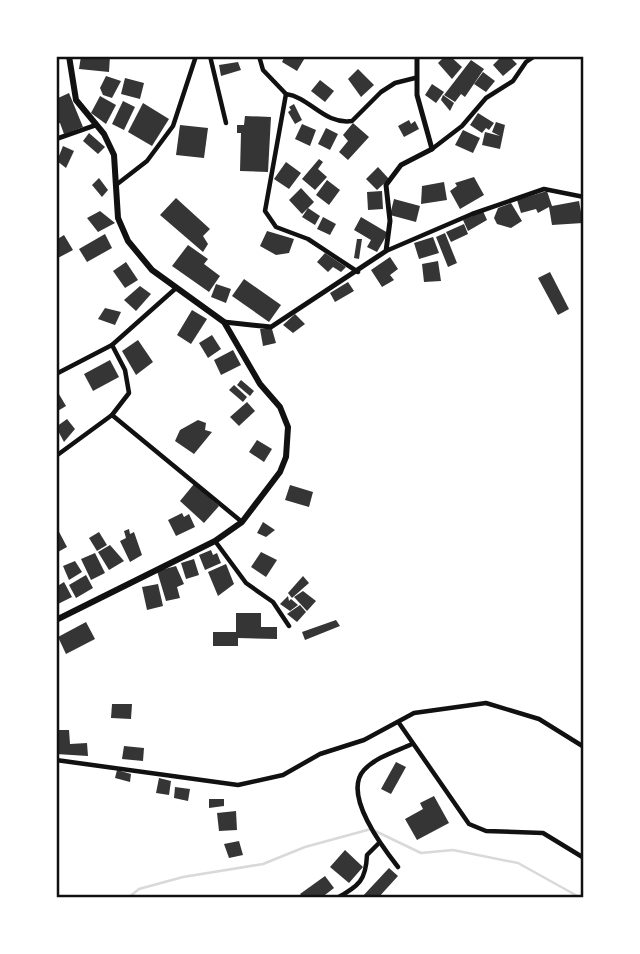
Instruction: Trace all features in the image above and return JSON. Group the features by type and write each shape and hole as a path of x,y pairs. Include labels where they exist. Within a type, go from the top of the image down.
{"main road":[{"path":"56,620 215,541 242,522 280,472 286,457 288,427 285,416 260,384 224,322 152,270 128,241 118,218 114,155 96,125 76,100 69,56"}],"street":[{"path":"115,185 147,161 173,126 196,56"},
{"path":"210,56 226,123"},
{"path":"259,56 263,70 286,94 294,95 326,117 342,122 352,121 395,83 415,78"},
{"path":"417,56 415,78 432,149"},
{"path":"386,251 390,221 386,185 401,165 432,149 462,125 486,98 513,81 526,62 534,56"},
{"path":"286,94 265,211 276,227 308,239 358,272"},
{"path":"56,139 96,125"},
{"path":"224,322 271,327 386,251 472,214 544,189 584,197"},
{"path":"56,374 112,345 175,289"},
{"path":"56,456 112,415 130,393 125,370 112,345"},
{"path":"112,415 242,522"},
{"path":"215,541 246,583 273,602 289,626"},
{"path":"56,760 238,785 283,775 320,754 364,740 400,723 414,713 486,703 539,719 584,747"},
{"path":"400,723 469,824 486,831 543,833 584,858"},
{"path":"398,867 379,843 364,814 358,783 363,771 412,744"},
{"path":"337,898 358,886 367,875 367,855 379,843"}],"building":[{"path":"81,56 110,56 109,72 79,69"},
{"path":"285,56 306,56 297,71 282,62"},
{"path":"445,56 450,56 462,67 452,79 438,63"},
{"path":"502,56 509,56 517,64 503,76 493,65"},
{"path":"471,60 484,69 465,97 461,94 455,102 444,95"},
{"path":"238,62 241,70 221,76 219,65"},
{"path":"358,69 374,85 361,97 348,79"},
{"path":"483,72 495,81 486,92 474,84"},
{"path":"106,76 121,81 112,98 103,95 100,88"},
{"path":"125,78 144,83 140,99 121,94"},
{"path":"320,80 334,91 325,102 311,91"},
{"path":"432,84 444,92 436,103 425,95"},
{"path":"69,93 83,127 64,134 60,123 56,124 56,99"},
{"path":"443,95 454,103 450,111 441,100"},
{"path":"100,96 116,105 106,124 91,113"},
{"path":"123,101 135,107 124,130 112,124"},
{"path":"143,103 169,119 152,146 128,132"},
{"path":"294,104 302,120 295,124 288,112 291,110 289,107"},
{"path":"478,113 494,123 489,130 486,128 482,133 470,125"},
{"path":"245,116 271,117 268,172 240,171 241,133 237,133 237,125 244,125"},
{"path":"409,120 411,124 415,121 419,129 404,137 398,126"},
{"path":"496,122 505,125 500,149 482,145 485,132 500,136 492,132"},
{"path":"353,123 369,137 348,160 339,152 348,141 343,135"},
{"path":"302,124 316,130 310,146 295,139"},
{"path":"180,125 208,128 204,158 176,155"},
{"path":"326,128 338,134 330,150 318,144"},
{"path":"463,130 480,138 473,153 455,145"},
{"path":"89,133 105,147 98,154 83,141"},
{"path":"63,146 74,151 66,168 57,161"},
{"path":"319,159 323,162 318,169 327,177 315,190 302,179"},
{"path":"286,162 301,173 289,189 274,179"},
{"path":"378,167 389,179 377,190 366,179"},
{"path":"474,177 484,195 460,209 450,191 457,186 455,183"},
{"path":"99,178 108,190 102,197 92,185"},
{"path":"327,180 340,190 329,205 316,195"},
{"path":"444,182 447,200 421,204 422,186"},
{"path":"301,188 314,202 302,214 289,200"},
{"path":"382,191 383,209 368,210 367,192"},
{"path":"547,191 552,206 579,201 583,223 552,225 549,207 538,213 536,209 521,213 517,200"},
{"path":"176,198 210,229 203,236 208,244 203,252 160,215"},
{"path":"394,199 420,206 416,222 390,215"},
{"path":"511,203 522,221 511,228 497,224 494,218 498,208"},
{"path":"308,208 320,216 315,225 302,217"},
{"path":"100,211 115,223 98,232 87,218"},
{"path":"483,211 487,220 468,231 463,220"},
{"path":"323,217 336,224 330,235 317,229"},
{"path":"361,217 388,233 377,252 367,247 371,240 354,230"},
{"path":"464,224 468,234 451,242 446,232"},
{"path":"267,231 294,239 289,253 276,255 260,246"},
{"path":"445,233 457,263 448,267 436,237"},
{"path":"105,234 112,248 87,262 79,249"},
{"path":"64,235 73,250 56,259 56,240"},
{"path":"433,237 439,253 419,259 414,243"},
{"path":"357,239 362,239 359,259 354,258"},
{"path":"188,245 208,259 204,264 220,276 209,292 172,266"},
{"path":"325,253 346,267 341,272 333,267 328,272 317,262"},
{"path":"390,257 398,269 390,275 394,280 382,287 371,270"},
{"path":"438,261 441,281 424,282 422,264"},
{"path":"126,262 138,280 125,288 113,271"},
{"path":"550,272 569,309 558,315 538,278"},
{"path":"244,279 281,305 269,322 232,296"},
{"path":"348,282 354,291 335,302 330,293"},
{"path":"216,284 231,289 226,303 211,297"},
{"path":"140,286 151,294 136,311 124,300"},
{"path":"105,308 121,312 115,325 98,319"},
{"path":"192,310 207,319 191,344 177,335"},
{"path":"295,314 305,324 293,333 283,325"},
{"path":"260,329 272,329 276,343 263,346"},
{"path":"212,335 221,349 208,358 199,343"},
{"path":"138,340 153,362 136,375 122,351"},
{"path":"233,350 241,365 221,375 214,360"},
{"path":"110,360 119,377 93,391 84,374"},
{"path":"241,380 254,391 250,396 237,385"},
{"path":"234,385 247,397 243,402 229,390"},
{"path":"56,389 66,406 56,412"},
{"path":"247,402 255,411 239,426 230,417"},
{"path":"67,419 75,429 64,442 56,427"},
{"path":"198,420 206,423 205,430 212,432 194,454 175,441 180,430"},
{"path":"257,440 272,449 264,462 249,452"},
{"path":"194,484 219,506 204,523 180,501"},
{"path":"290,485 313,492 309,507 285,500"},
{"path":"182,513 184,517 189,514 195,527 176,536 168,520"},
{"path":"263,522 275,530 266,537 257,533"},
{"path":"56,526 67,547 56,553"},
{"path":"129,529 130,534 134,532 142,555 130,562 120,541 126,538 124,531"},
{"path":"99,532 107,545 97,551 89,538"},
{"path":"110,545 124,561 109,570 98,552"},
{"path":"211,550 213,555 217,553 221,563 205,570 199,555"},
{"path":"261,552 277,560 266,577 251,567"},
{"path":"95,553 105,573 91,580 81,559"},
{"path":"194,559 199,575 186,579 181,563"},
{"path":"75,561 82,572 69,580 63,566"},
{"path":"226,564 234,584 218,596 208,572"},
{"path":"176,566 184,584 177,587 180,598 166,601 157,571"},
{"path":"86,575 93,588 76,598 69,585"},
{"path":"303,576 309,583 292,598 288,593"},
{"path":"64,582 72,597 56,605 56,587"},
{"path":"158,584 163,606 147,610 142,587"},
{"path":"303,591 316,601 307,611 294,597"},
{"path":"288,596 289,601 291,599 298,605 290,611 280,604"},
{"path":"300,605 306,612 297,622 287,614"},
{"path":"236,613 261,613 261,627 277,627 277,639 238,638 238,646 213,646 213,632 236,632"},
{"path":"336,620 340,626 305,640 302,632"},
{"path":"86,622 95,639 66,654 58,637"},
{"path":"112,704 132,704 131,719 111,718"},
{"path":"56,730 69,730 70,744 87,743 88,756 56,754"},
{"path":"124,746 144,748 143,761 122,759"},
{"path":"396,762 406,767 391,794 381,789"},
{"path":"117,770 131,774 130,782 115,778"},
{"path":"159,778 171,781 169,795 156,793"},
{"path":"175,787 190,789 188,801 174,798"},
{"path":"434,796 449,823 417,840 405,819 423,809 420,803"},
{"path":"209,799 224,799 224,806 209,808"},
{"path":"236,811 237,830 219,831 217,813"},
{"path":"239,841 243,855 229,858 224,844"},
{"path":"345,850 363,867 349,883 330,867"},
{"path":"389,868 398,876 378,898 361,898"},
{"path":"325,876 334,888 321,898 303,898 300,894"}],"waterway":[{"path":"128,898 139,889 183,877 263,864 305,847 371,829 421,853 453,850 518,863 581,898"}]}
